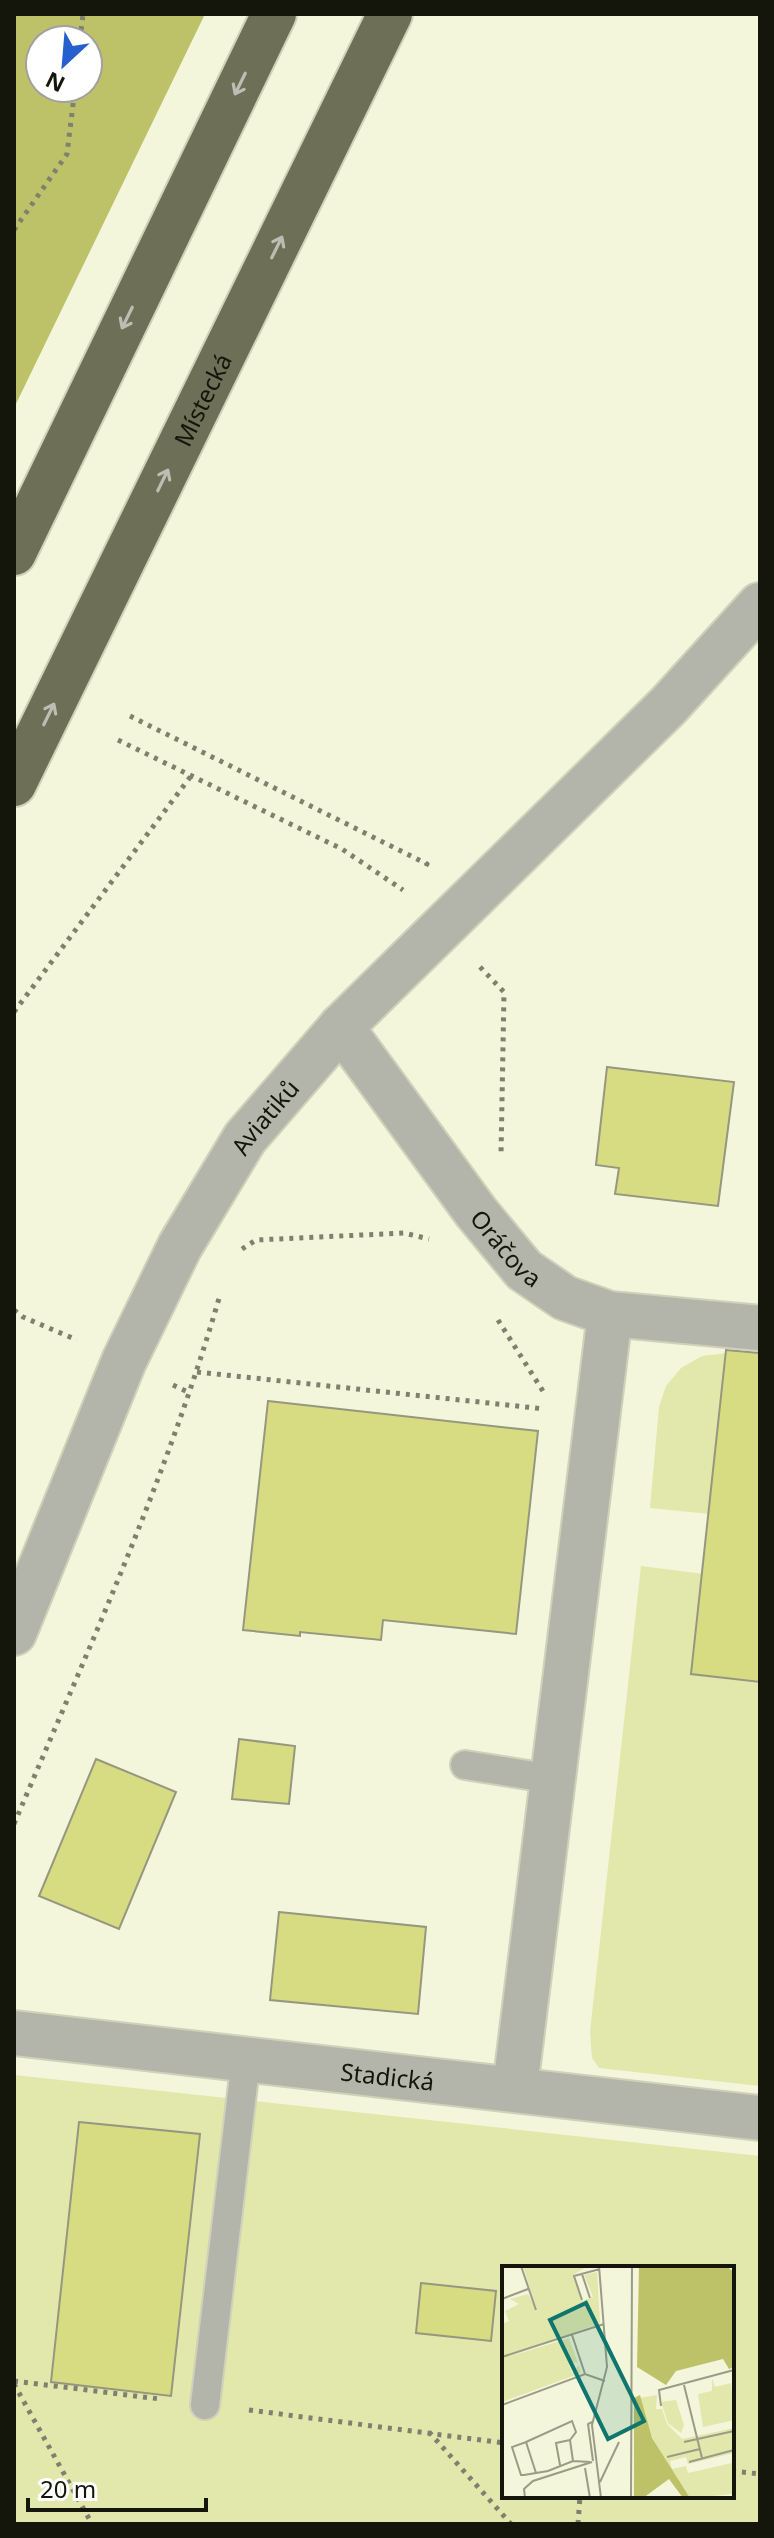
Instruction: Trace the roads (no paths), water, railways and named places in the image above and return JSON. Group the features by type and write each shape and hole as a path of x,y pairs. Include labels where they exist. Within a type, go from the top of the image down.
{"highway":[{"path":"14,553 274,14"},
{"name":"Místecká","path":"14,784 390,14"}],"street":[{"name":"Aviatiků","path":"14,1633 124,1361 180,1246 245,1138 341,1027 668,706 760,605"},
{"name":"Oráčova","path":"341,1027 476,1212 524,1270 565,1298 610,1314 760,1328"},
{"path":"515,2088 610,1314"},
{"name":"Stadická","path":"14,2033 760,2118"}],"lane":[{"path":"465,1765 553,1779"},
{"path":"205,2405 246,2059"}]}
